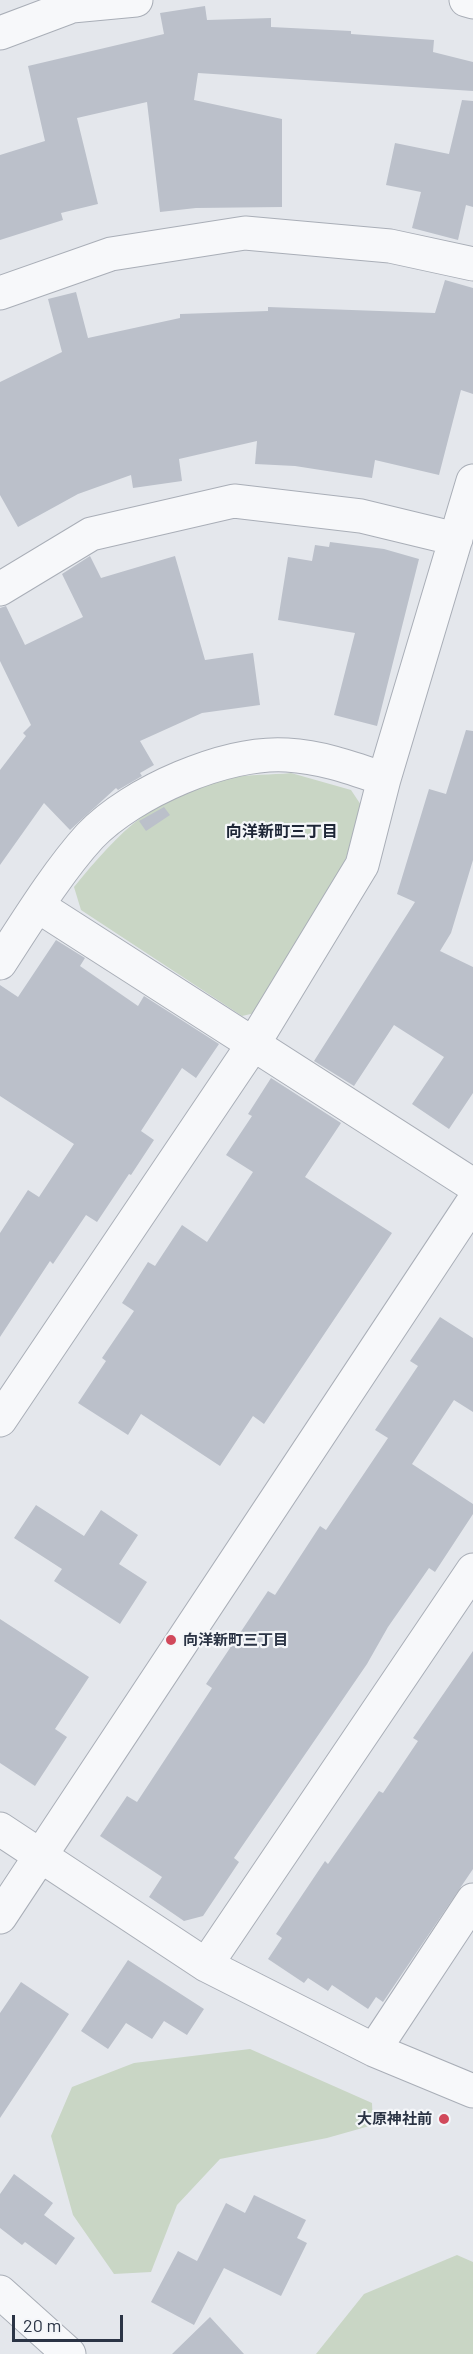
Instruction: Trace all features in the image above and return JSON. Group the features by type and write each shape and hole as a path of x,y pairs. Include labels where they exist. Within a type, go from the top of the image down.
{"street":[{"path":"0,33 73,3 136,0"},
{"path":"466,0 473,2"},
{"path":"0,293 111,254 245,232 390,246 473,264"},
{"path":"0,1420 255,1043 362,866 384,779 473,482"},
{"path":"0,589 91,534 234,501 361,516 456,539"},
{"path":"0,963 38,906 90,836 132,803 174,780 227,760 286,755 335,762 384,779"},
{"path":"38,906 255,1043 473,1185"},
{"path":"0,1917 473,1202"},
{"path":"206,1965 473,1570"},
{"path":"0,1829 206,1965 374,2050 473,2091"},
{"path":"374,2050 473,1900"},
{"path":"3,2302 69,2354"}],"green space":[{"path":"291,773 351,790 363,808 337,884 255,1013 242,1016 81,910 74,887 107,848 160,804 181,793 230,778"},
{"path":"250,2049 372,2103 373,2125 327,2138 220,2159 177,2205 151,2272 114,2274 73,2215 51,2136 72,2087 134,2063"},
{"path":"457,2255 473,2262 473,2354 316,2354 364,2294"}],"building":[{"path":"205,6 207,20 271,18 271,27 351,31 351,34 434,40 433,52 473,62 473,91 198,73 194,100 282,119 282,207 196,208 160,212 147,102 77,118 98,204 61,213 63,220 0,240 0,155 45,141 28,66 164,34 160,13"},
{"path":"462,100 473,101 473,207 466,205 458,240 412,228 421,192 386,185 395,143 449,154"},
{"path":"445,280 473,288 473,394 461,390 439,475 375,460 372,478 295,466 255,464 257,441 179,459 182,481 133,488 131,475 78,494 18,527 0,495 0,382 62,352 48,299 76,292 88,338 180,318 180,314 268,311 268,307 435,313"},
{"path":"330,542 384,549 419,559 377,726 334,715 355,633 278,620 288,557 312,561 315,545 329,547"},
{"path":"90,556 101,578 175,556 205,660 253,653 260,705 202,713 140,741 154,765 140,773 142,776 118,790 116,788 70,830 44,803 0,865 0,770 26,736 23,733 31,725 0,661 0,608 6,606 25,645 83,617 62,574"},
{"path":"466,730 473,731 473,860 451,933 440,951 473,967 473,1093 449,1129 412,1104 444,1057 394,1025 354,1086 314,1061 415,902 397,894 429,789 446,794"},
{"path":"164,807 170,815 146,831 139,821"},
{"path":"56,940 85,958 80,966 138,1006 144,996 219,1044 196,1078 182,1068 141,1131 154,1140 131,1175 129,1174 97,1222 86,1215 53,1264 50,1261 0,1337 0,1233 28,1190 39,1197 74,1144 0,1096 0,985 18,997"},
{"path":"271,1078 341,1123 305,1177 392,1233 264,1424 253,1416 220,1466 141,1414 128,1435 78,1403 106,1361 102,1358 134,1311 122,1303 148,1262 155,1266 182,1225 207,1242 253,1172 226,1155 252,1116 248,1114"},
{"path":"440,1317 473,1338 473,1412 454,1400 412,1464 473,1504 473,1514 435,1572 429,1568 388,1627 367,1664 234,1858 239,1862 203,1916 184,1921 149,1897 162,1877 100,1836 127,1796 137,1802 212,1688 206,1684 268,1591 275,1595 320,1526 326,1530 388,1438 375,1430 418,1366 410,1361"},
{"path":"36,1505 84,1536 101,1510 138,1535 119,1564 147,1582 120,1624 54,1581 62,1569 14,1538"},
{"path":"0,1619 89,1677 55,1729 67,1737 35,1786 0,1763"},
{"path":"473,1651 473,1869 383,2002 376,1997 368,2009 332,1985 328,1991 308,1978 304,1983 268,1959 282,1938 276,1934 325,1861 328,1864 379,1791 383,1793 418,1741 413,1738"},
{"path":"128,1960 204,2009 187,2035 164,2021 152,2039 126,2023 108,2049 81,2031"},
{"path":"21,1982 69,2014 0,2118 0,2013"},
{"path":"14,2174 53,2203 44,2215 75,2238 56,2265 25,2242 22,2245 0,2228 0,2194"},
{"path":"254,2195 306,2220 297,2238 307,2243 281,2296 224,2268 194,2325 151,2302 178,2251 197,2261 226,2203 245,2213"},
{"path":"210,2317 244,2354 172,2354"}],"place":[{"name":"向洋新町三丁目","path":"171,1640"},
{"name":"大原神社前","path":"444,2119"}],"district":[{"name":"向洋新町三丁目","path":"282,832"}]}
